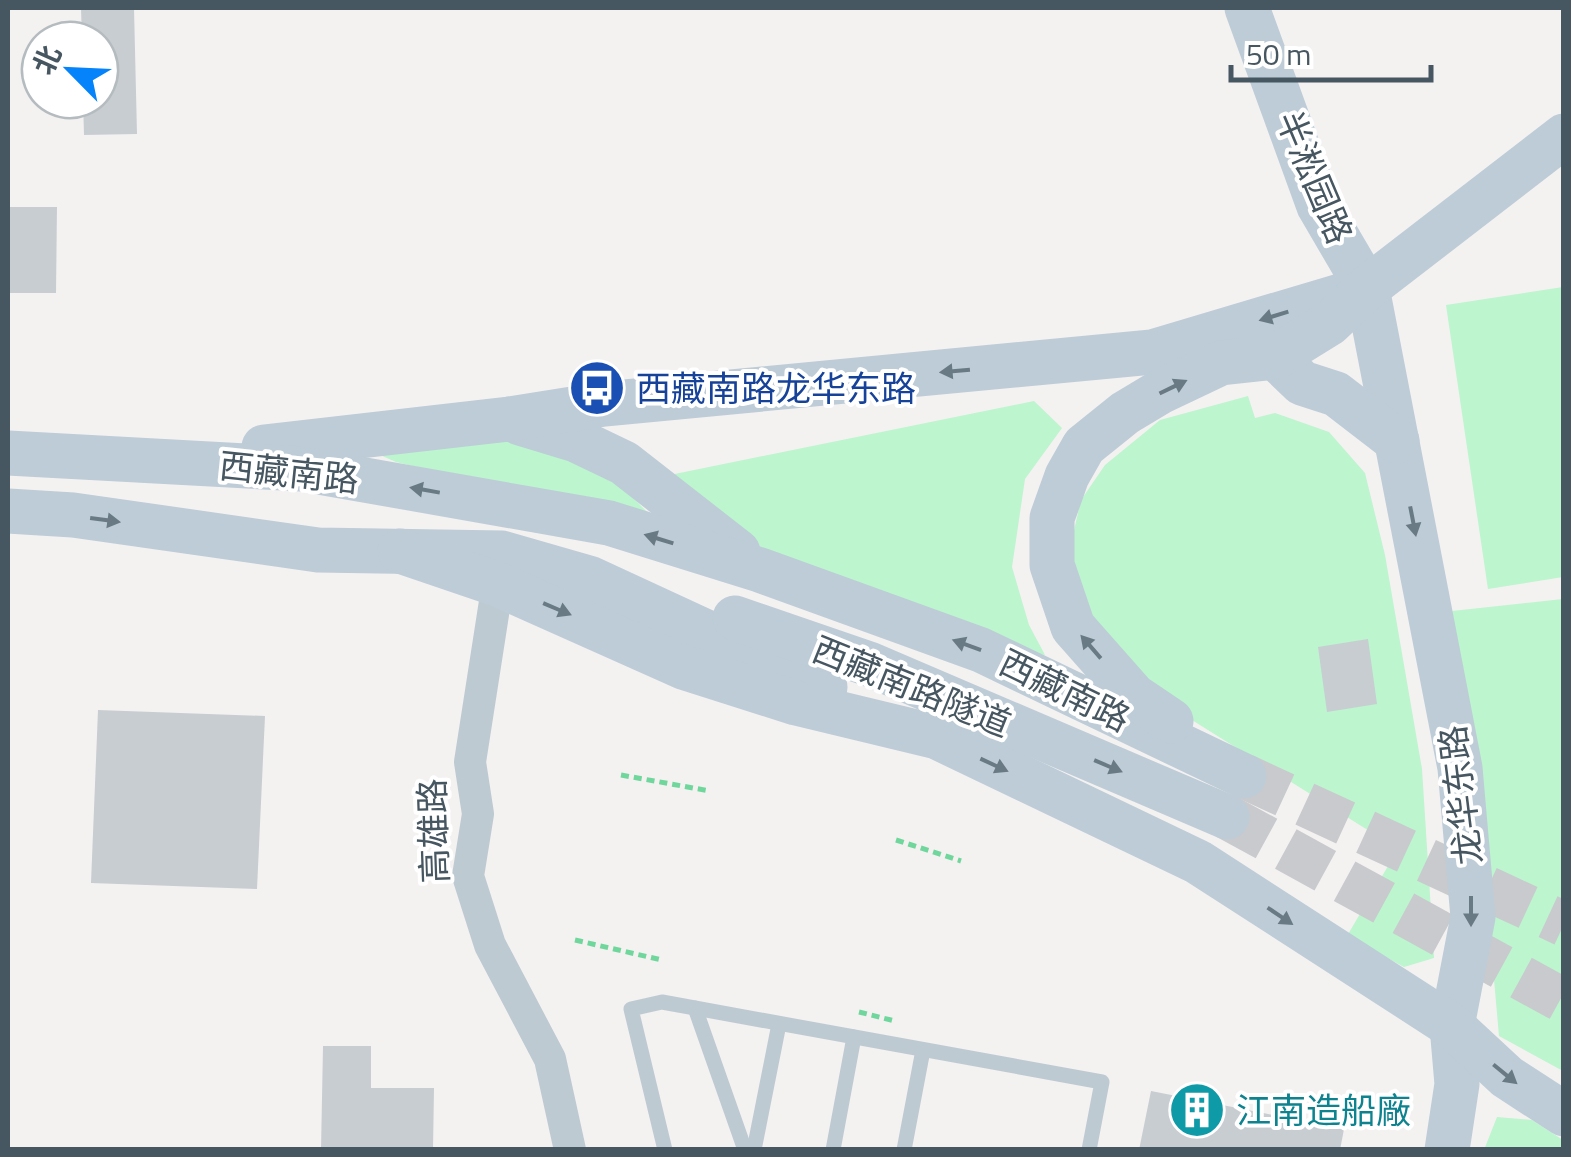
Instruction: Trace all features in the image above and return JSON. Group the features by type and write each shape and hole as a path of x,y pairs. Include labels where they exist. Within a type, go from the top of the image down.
{"main road":[{"name":"半淞园路","path":"1247,8 1319,206 1367,288"},
{"name":"西藏南路","path":"1236,797 1218,753 1134,696 1073,626 1052,565 1052,518 1067,476 1084,446 1124,413 1221,364 1275,357 1330,323 1367,288 1564,136"},
{"name":"西藏南路","path":"149,461 509,420 604,404 1152,352 1367,288"},
{"name":"龙华东路","path":"1367,288 1460,768 1473,917 1452,1026 1457,1084 1447,1150"},
{"path":"1275,357 1302,382 1336,394 1397,442"},
{"path":"509,420 576,440 624,463 760,570"},
{"name":"西藏南路","path":"8,453 302,469 609,523 760,570 981,650 1236,797"},
{"name":"西藏南路","path":"8,511 73,516 318,550 400,551 589,578 1198,862 1452,1026 1507,1077 1564,1114"},
{"name":"西藏南路","path":"500,568 683,667 796,703 936,737"},
{"name":"西藏南路隧道","path":"589,578 692,604 1236,797"}],"street":[{"name":"高雄路","path":"500,568 470,762 478,814 468,876 490,946 550,1058 570,1150"}],"lane":[{"path":"666,1150 631,1009 662,1002 1102,1082 1089,1150"},
{"path":"695,1008 745,1150"},
{"path":"754,1150 779,1024"},
{"path":"833,1150 854,1037"},
{"path":"904,1150 922,1050"}],"path":[{"path":"620,775 710,791"},
{"path":"896,840 961,861"},
{"path":"575,940 662,960"}],"green space":[{"path":"1563,287 1563,577 1488,589 1446,305"},
{"path":"1248,396 1255,418 1275,413 1329,432 1365,473 1385,555 1422,769 1434,958 1404,967 1347,936 1398,849 1176,710 1099,649 1069,552 1081,500 1105,465 1160,420"},
{"path":"1034,401 1062,428 1025,479 1012,567 1029,625 1045,655 1016,652 786,568 660,477"},
{"path":"511,433 601,465 652,517 629,518 396,462 371,451"},
{"path":"1563,599 1563,1071 1499,1036 1480,821 1452,611"},
{"path":"1497,1117 1532,1120 1563,1140 1563,1149 1484,1150"}],"building":[{"path":"81,8 134,8 137,134 84,135 84,120 120,120 120,20 81,20"},
{"path":"8,207 57,207 56,293 8,293"},
{"path":"1368,639 1377,704 1327,712 1318,647"},
{"path":"98,710 265,716 257,889 91,883"},
{"path":"323,1046 371,1046 371,1088 434,1088 433,1150 321,1150"},
{"name":"江南造船廠","path":"1151,1091 1344,1129 1340,1150 1139,1150"}],"tunnel":[{"path":"1244,776 1564,924"},
{"path":"1227,817 1564,1001"}],"place":[{"name":"西藏南路龙华东路","path":"597,388"},
{"name":"江南造船廠","path":"1197,1110"}]}
